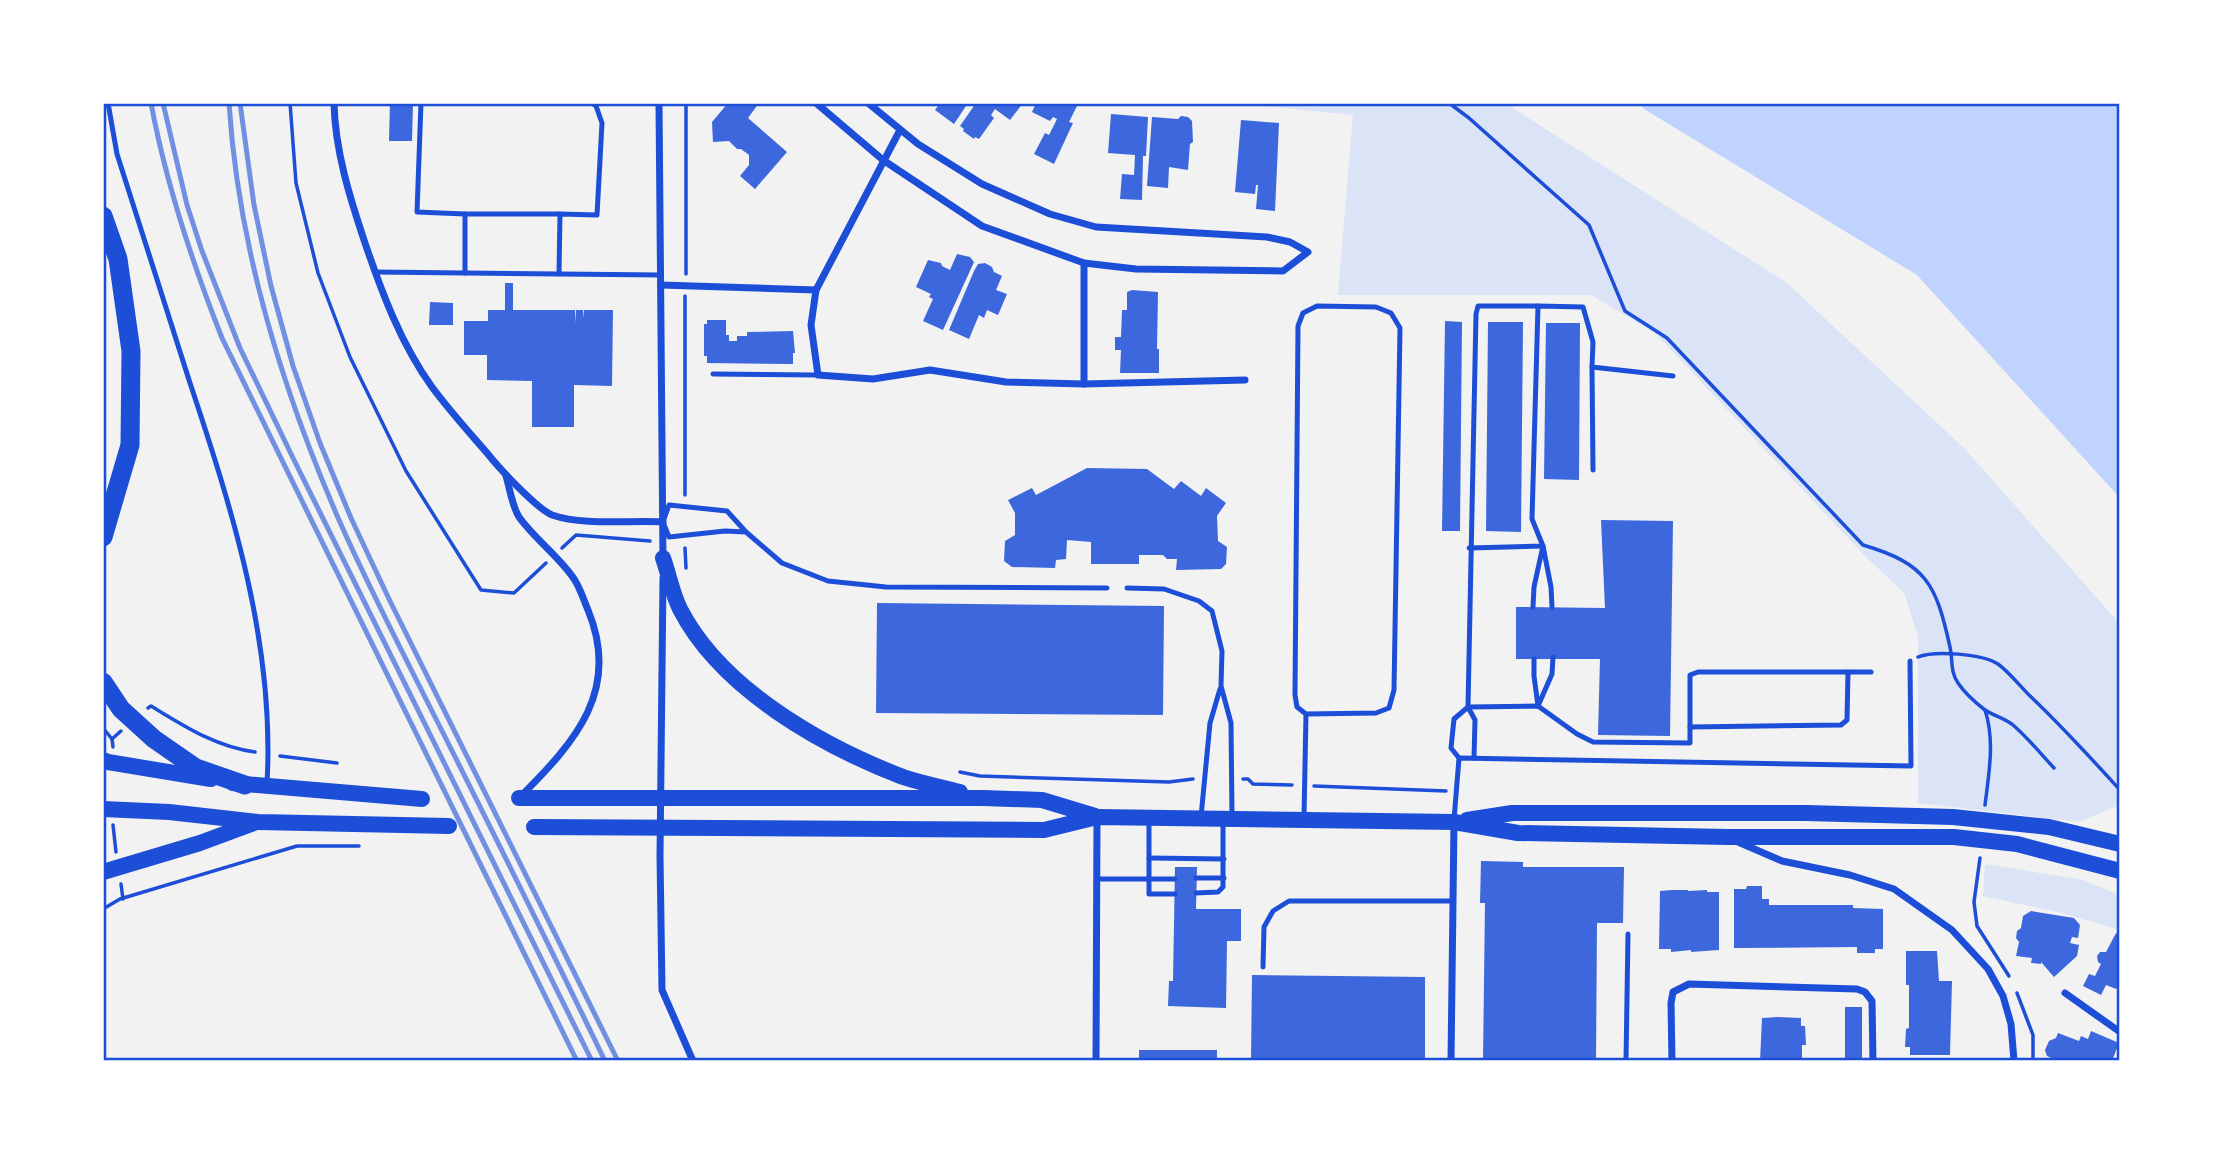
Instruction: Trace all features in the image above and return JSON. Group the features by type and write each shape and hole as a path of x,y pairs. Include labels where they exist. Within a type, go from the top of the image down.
{"highway":[{"path":"103,216 118,259 131,351 130,445 103,537"},
{"path":"103,682 121,709 154,739 196,768 245,785"}],"main road":[{"path":"663,558 679,607 698,637 711,654 746,687 779,712 836,747 904,777 983,798"},
{"path":"103,760 245,785 422,799"},
{"path":"519,798 983,798 1042,800 1097,817"},
{"path":"103,809 158,811 258,822 449,827"},
{"path":"1454,822 1511,813 1916,816 2020,822 2120,844"},
{"path":"534,827 1044,830 1097,817 1454,822 1518,833 1954,837 2017,845 2120,871"},
{"path":"103,872 200,843 258,822"}],"street":[{"path":"334,103 334,125 339,152 375,272 391,316 432,387 506,476 550,514 577,520 663,522"},
{"path":"659,103 663,522 660,771 662,990 693,1061"},
{"path":"816,103 883,160 982,226 1084,263 1136,269 1283,271 1308,252 1290,242 1267,237 1096,227 1051,214 982,184 918,144 868,103"},
{"path":"900,130 817,290 811,325 818,375 873,379 930,370 1006,382 1084,384 1245,380"},
{"path":"1084,263 1084,384"},
{"path":"662,285 817,290"},
{"path":"506,476 518,515 575,579 599,643 598,681 588,714 540,777 519,798"},
{"path":"1096,1061 1097,817"},
{"path":"1451,1061 1454,822"},
{"path":"1728,837 1782,861 1850,875 1894,889 1952,930 1988,969 2003,996 2011,1024 2014,1061"},
{"path":"1672,1061 1673,992 1689,984 1857,989 1865,992 1872,1002 1873,1061"},
{"path":"2065,993 2120,1032"}],"lane":[{"path":"108,103 117,155 228,498 247,575 267,706 267,786"},
{"path":"421,103 417,212 597,215 602,123 596,106 592,103"},
{"path":"465,214 465,273"},
{"path":"559,274 561,214"},
{"path":"375,272 661,275"},
{"path":"1304,820 1306,714 1297,706 1295,695 1298,326 1303,313 1317,306 1376,307 1391,313 1399,328 1394,690 1389,708 1376,713 1306,714"},
{"path":"1474,758 1475,720 1468,707 1469,548 1478,306 1583,307 1593,342 1593,470"},
{"path":"1538,306 1532,519 1543,546 1552,607"},
{"path":"1592,367 1673,376"},
{"path":"713,374 818,375"},
{"path":"746,532 725,531 669,537 663,522 669,505 727,511 746,532 782,563 828,581 886,587 1107,588"},
{"path":"1469,548 1543,546"},
{"path":"1533,607 1534,587 1543,546"},
{"path":"1127,588 1164,589 1199,601 1212,611 1222,651 1221,686 1210,723 1201,818"},
{"path":"1538,706 1552,674 1553,657"},
{"path":"1534,659 1538,706"},
{"path":"1871,672 1698,672 1690,675 1690,743 1594,742 1577,734 1538,706 1468,707 1454,719 1451,748 1460,758 1911,766 1910,661"},
{"path":"1690,727 1841,725 1847,720 1848,672"},
{"path":"1196,893 1218,892 1223,887 1231,778 1231,723 1221,686"},
{"path":"1454,822 1460,758"},
{"path":"1149,818 1149,894 1175,894"},
{"path":"1149,858 1224,859"},
{"path":"1196,878 1224,878"},
{"path":"1097,879 1175,879"},
{"path":"1263,967 1264,927 1273,911 1289,901 1453,901"},
{"path":"1626,1061 1628,934"}],"path":[{"path":"290,103 296,183 318,273 350,357 407,471 481,590 514,593 576,535 642,541"},
{"path":"686,103 686,505"},
{"path":"1449,103 1589,225 1625,311 1667,338 1863,545 1900,558 1919,572 1936,594 1951,654 1952,673 1959,685 1985,710 2012,724 2054,768"},
{"path":"686,536 686,577"},
{"path":"1910,661 1926,653 1977,657 1997,663 2063,727 2120,790"},
{"path":"112,739 151,706 201,736 236,750 337,763"},
{"path":"1985,710 1990,726 1990,759"},
{"path":"955,771 980,776 1156,781 1205,778"},
{"path":"1231,778 1248,779 1252,784 1455,791"},
{"path":"103,909 120,900 298,846 359,846"}],"shaded area":[{"path":"1232,103 1505,103 1787,283 1965,449 2120,624 2120,805 2078,822 1918,803 1918,636 1904,593 1865,556 1655,333 1591,295 1338,295 1353,115"},
{"path":"1985,864 2083,880 2120,895 2120,930 2058,912 1983,896"}],"water":[{"path":"1638,103 2120,103 2120,498 1917,275"}],"building":[{"path":"390,103 413,103 412,141 389,141"},
{"path":"728,103 759,103 748,118 787,152 755,189 740,176 749,165 749,155 729,141 713,142 712,122"},
{"path":"940,103 968,103 954,124 935,110"},
{"path":"976,103 1023,103 1010,120 995,109 991,115 994,118 979,139 974,139 960,126"},
{"path":"1036,103 1072,103 1077,106 1069,122 1073,123 1054,164 1034,154 1045,133 1049,135 1057,119 1053,117 1050,121 1032,112"},
{"path":"1111,114 1148,117 1146,156 1143,156 1142,200 1120,199 1122,174 1134,175 1135,155 1108,153"},
{"path":"1181,116 1192,121 1193,142 1190,144 1188,170 1169,167 1168,188 1147,186 1152,117 1178,119"},
{"path":"1241,120 1279,123 1275,211 1256,209 1258,185 1255,194 1235,192"},
{"path":"957,254 970,257 974,262 943,330 923,321 933,299 929,297 931,294 916,287 928,260 941,263 950,270"},
{"path":"985,263 1002,276 996,290 1007,294 998,315 987,310 984,318 979,315 969,339 949,330 974,271 978,264"},
{"path":"505,283 513,283 513,310 575,310 575,323 576,310 583,310 583,318 584,310 613,310 612,386 574,385 574,427 532,427 532,381 487,380 487,355 464,355 464,321 488,321 488,310 505,310"},
{"path":"1127,292 1158,292 1159,373 1120,373 1121,350 1115,350 1115,337 1121,337 1122,310 1127,310"},
{"path":"430,302 453,303 453,325 429,325"},
{"path":"707,320 726,320 726,335 729,335 729,341 737,341 737,336 747,336 747,332 793,331 793,364 707,363 707,356 704,356 704,324 707,324"},
{"path":"1445,321 1462,322 1460,531 1442,531"},
{"path":"1488,322 1523,322 1521,532 1486,531"},
{"path":"1546,323 1580,323 1579,480 1544,479"},
{"path":"1087,468 1147,469 1174,489 1181,481 1201,496 1206,488 1226,503 1217,516 1218,541 1227,547 1226,564 1221,569 1176,570 1177,559 1167,559 1163,555 1139,555 1139,564 1091,564 1091,542 1067,540 1066,559 1056,560 1055,568 1012,567 1004,561 1005,541 1015,535 1015,513 1008,500 1032,488 1036,495"},
{"path":"1601,520 1673,521 1670,736 1598,735 1600,659 1516,659 1516,607 1605,608"},
{"path":"877,603 1164,606 1163,715 876,713"},
{"path":"1481,861 1523,862 1523,867 1624,867 1623,923 1597,923 1596,1061 1483,1061 1485,903 1480,903"},
{"path":"1175,867 1197,867 1196,909 1241,909 1241,941 1227,941 1226,1008 1168,1006 1169,981 1173,981"},
{"path":"1747,886 1762,886 1762,899 1769,899 1769,905 1853,905 1853,908 1883,909 1883,949 1875,949 1875,953 1857,953 1857,947 1734,948 1734,889 1746,889"},
{"path":"1660,891 1719,892 1719,950 1671,952 1671,949 1659,949"},
{"path":"2031,911 2074,918 2080,925 2078,938 2072,937 2070,943 2079,945 2077,956 2054,977 2041,962 2031,963 2032,958 2016,956 2019,942 2016,938 2017,931 2021,928 2023,916"},
{"path":"2116,933 2120,935 2120,984 2116,989 2106,985 2101,995 2083,986 2089,974 2095,976 2101,964 2097,956 2100,952 2106,952"},
{"path":"1906,951 1937,951 1939,981 1952,981 1950,1055 1910,1055 1910,1047 1905,1047 1906,1029 1909,1028"},
{"path":"1252,975 1425,977 1425,1061 1251,1061"},
{"path":"1845,1007 1862,1007 1862,1061 1845,1061"},
{"path":"1762,1018 1801,1018 1801,1026 1805,1026 1806,1045 1802,1045 1802,1061 1760,1061"},
{"path":"2091,1031 2119,1043 2112,1061 2058,1061 2047,1056 2045,1050 2049,1041 2056,1038 2058,1033 2079,1041 2081,1036 2088,1039"},
{"path":"1139,1050 1217,1050 1217,1060 1139,1061"}],"railway":[{"path":"151,103 181,222 222,338 577,1061"},
{"path":"163,103 187,205 240,348 592,1061"},
{"path":"229,103 234,157 253,264 282,368 318,470 373,594 605,1061"},
{"path":"240,103 254,205 271,286 293,366 320,443 389,599 618,1061"}]}
